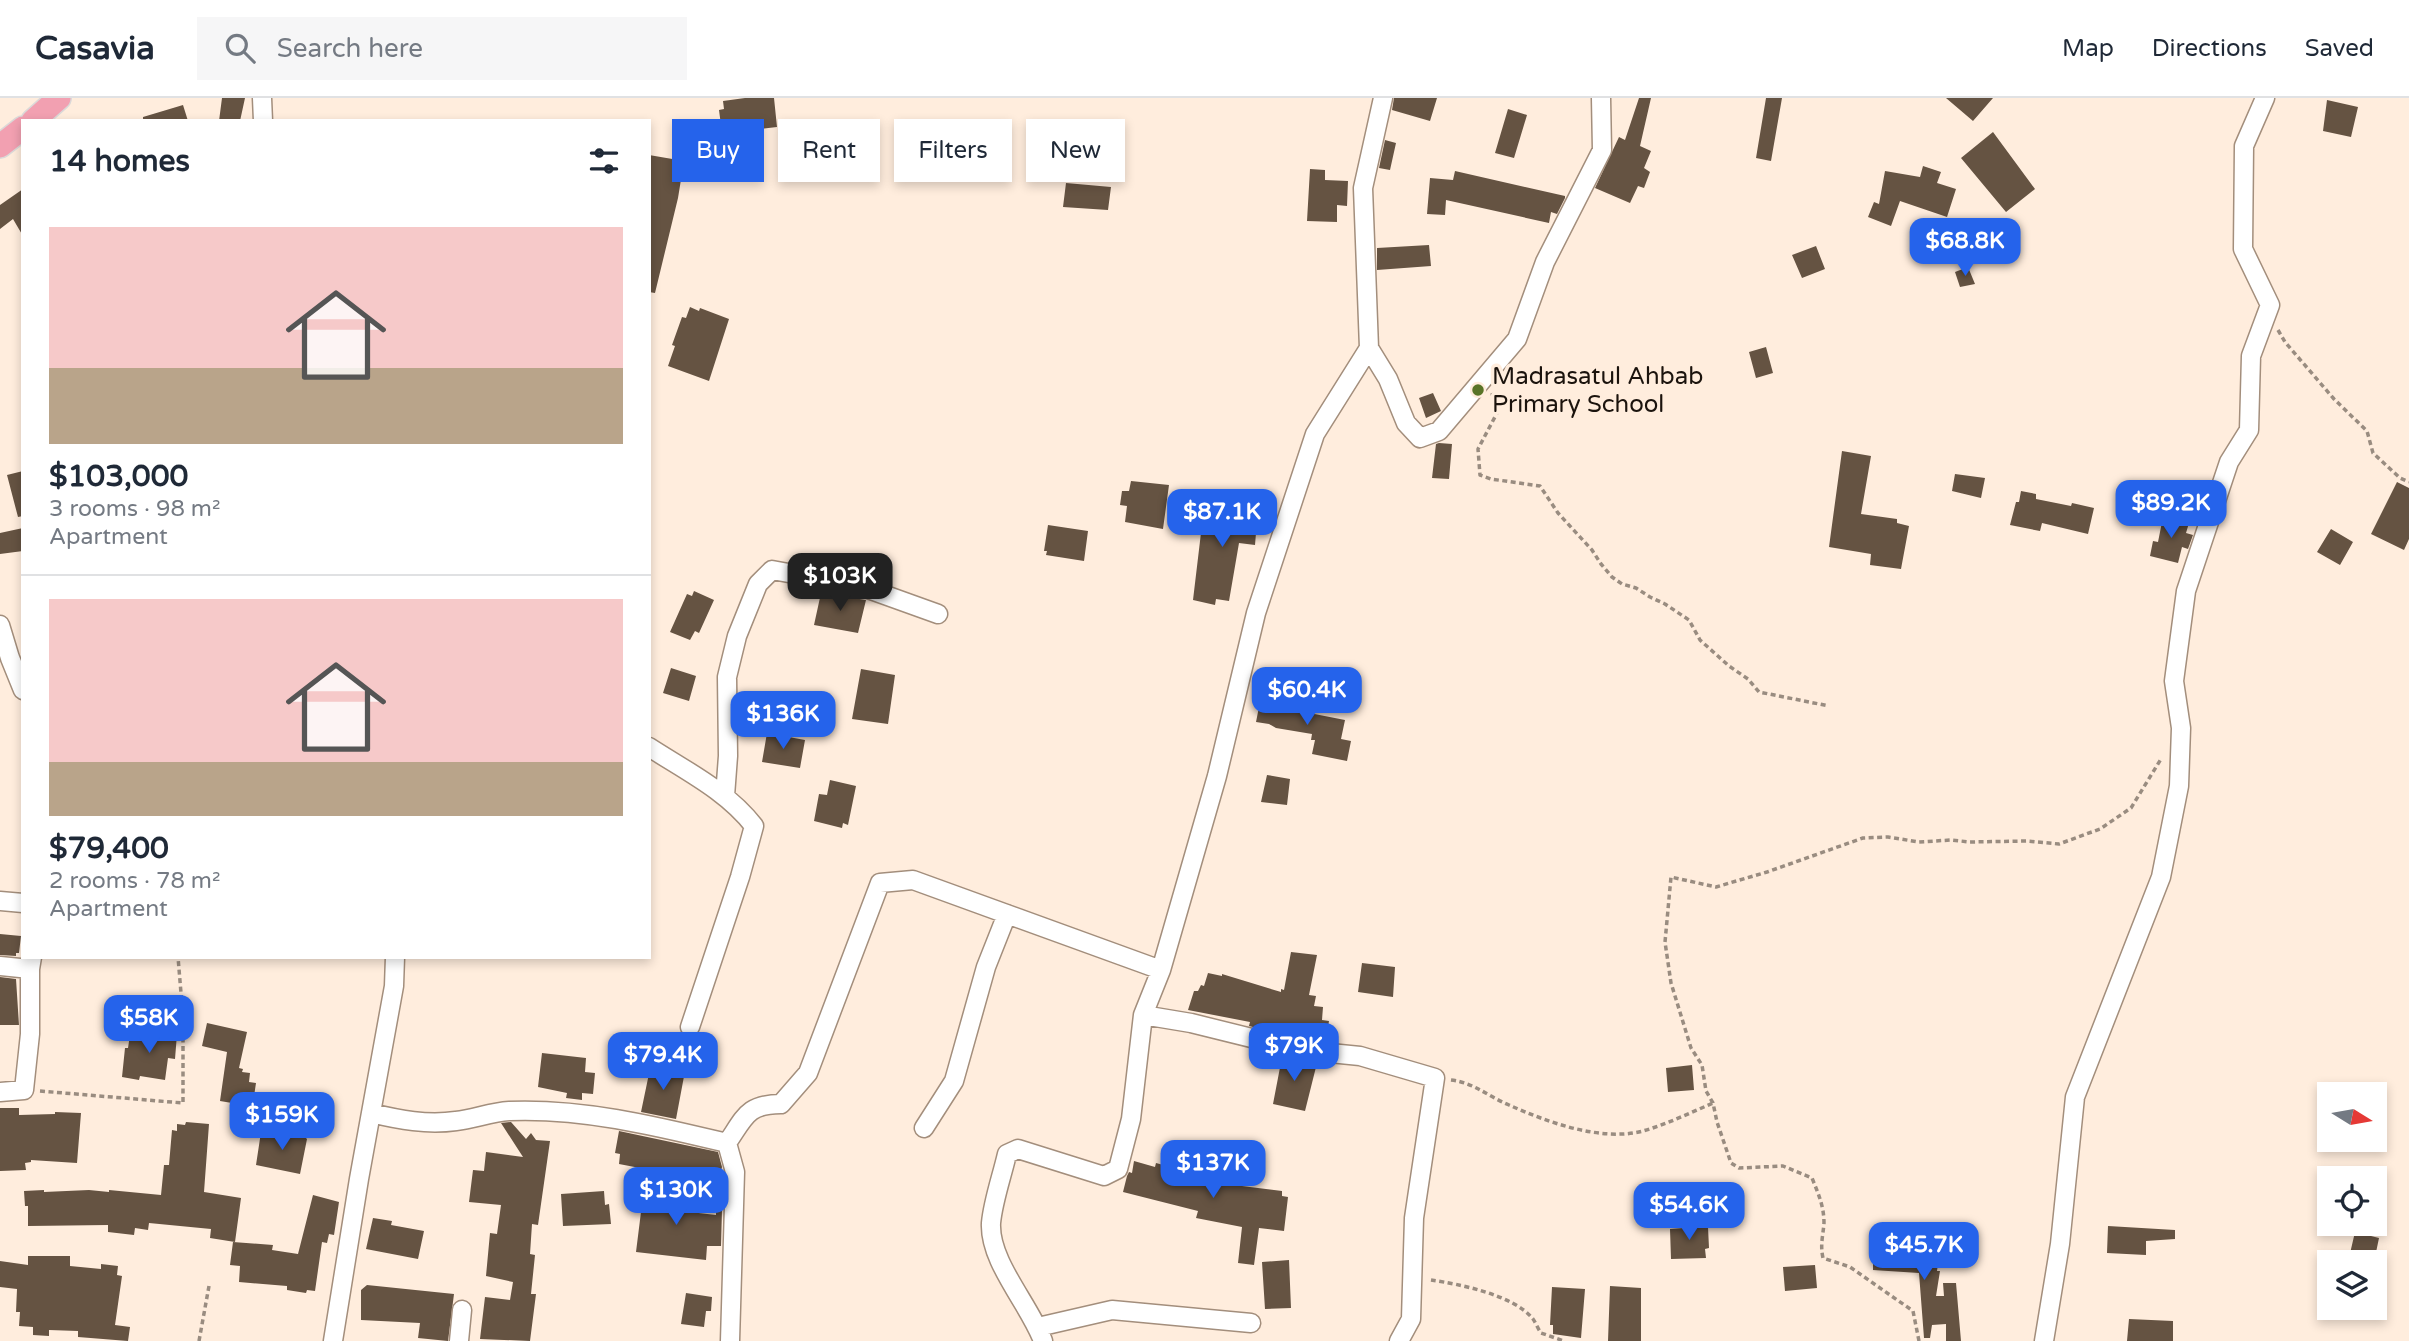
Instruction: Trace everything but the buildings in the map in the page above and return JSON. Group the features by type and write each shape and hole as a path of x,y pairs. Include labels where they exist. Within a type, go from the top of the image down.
{"main road":[{"path":"35,119 60,98"},
{"path":"0,146 21,130"}],"street":[{"path":"262,98 262,119"},
{"path":"1382,98 1363,188 1369,348 1388,379 1406,423 1420,438 1439,431 1517,339 1545,262 1602,150 1601,98"},
{"path":"2044,1341 2060,1244 2075,1097 2161,877 2179,786 2181,728 2174,681 2186,591 2229,462 2249,430 2251,356 2270,305 2243,248 2244,146 2265,98"},
{"path":"1251,1323 1112,1310 1041,1334 997,1256 991,1224 1007,1154 1017,1149 1104,1176 1118,1168 1130,1119 1143,1015 1161,970 1217,776 1256,613 1315,434 1369,348"},
{"path":"725,796 728,756 727,677 737,636 758,584 772,570 860,586 938,614"},
{"path":"0,625 21,685"},
{"path":"651,748 725,796 754,826 740,877 690,1027"},
{"path":"727,1143 750,1110 769,1104 781,1104 808,1073 880,883 914,880 1161,970"},
{"path":"0,901 21,903"},
{"path":"924,1128 954,1081 986,967 1007,914"},
{"path":"333,1341 394,986 395,959"},
{"path":"0,967 31,963 30,1034 24,1090 0,1092"},
{"path":"1143,1015 1191,1023 1300,1050 1360,1056 1435,1078 1414,1218 1411,1319 1399,1341"},
{"path":"371,1113 412,1123 454,1121 507,1111 632,1120 727,1143"},
{"path":"727,1143 735,1172 730,1341"},
{"path":"459,1341 462,1310"}],"path":[{"path":"2270,305 2285,342 2334,399 2367,431 2373,453 2400,478 2409,482"},
{"path":"1482,380 1494,396 1497,413 1478,449 1480,475 1540,486 1558,513 1612,577 1689,620 1700,640 1748,679 1759,692 1829,706"},
{"path":"1919,1341 1913,1311 1850,1267 1823,1258 1820,1243 1824,1224 1822,1202 1812,1178 1783,1166 1739,1168 1731,1163 1713,1102 1706,1091 1702,1065 1691,1048 1671,982 1665,942 1671,877 1716,887 1863,838 1888,837 1919,842 1951,839 1970,842 2026,841 2059,844 2100,829 2131,808 2181,728"},
{"path":"24,1090 183,1103 183,1017 178,959"},
{"path":"1435,1078 1467,1082 1493,1099 1543,1119 1571,1128 1601,1133 1641,1132 1713,1102"},
{"path":"1411,1277 1458,1284 1507,1300 1531,1317 1541,1333 1564,1341"},
{"path":"199,1341 209,1286"}],"place":[{"name":"Madrasatul Ahbab Primary School","path":"1478,390"}]}
